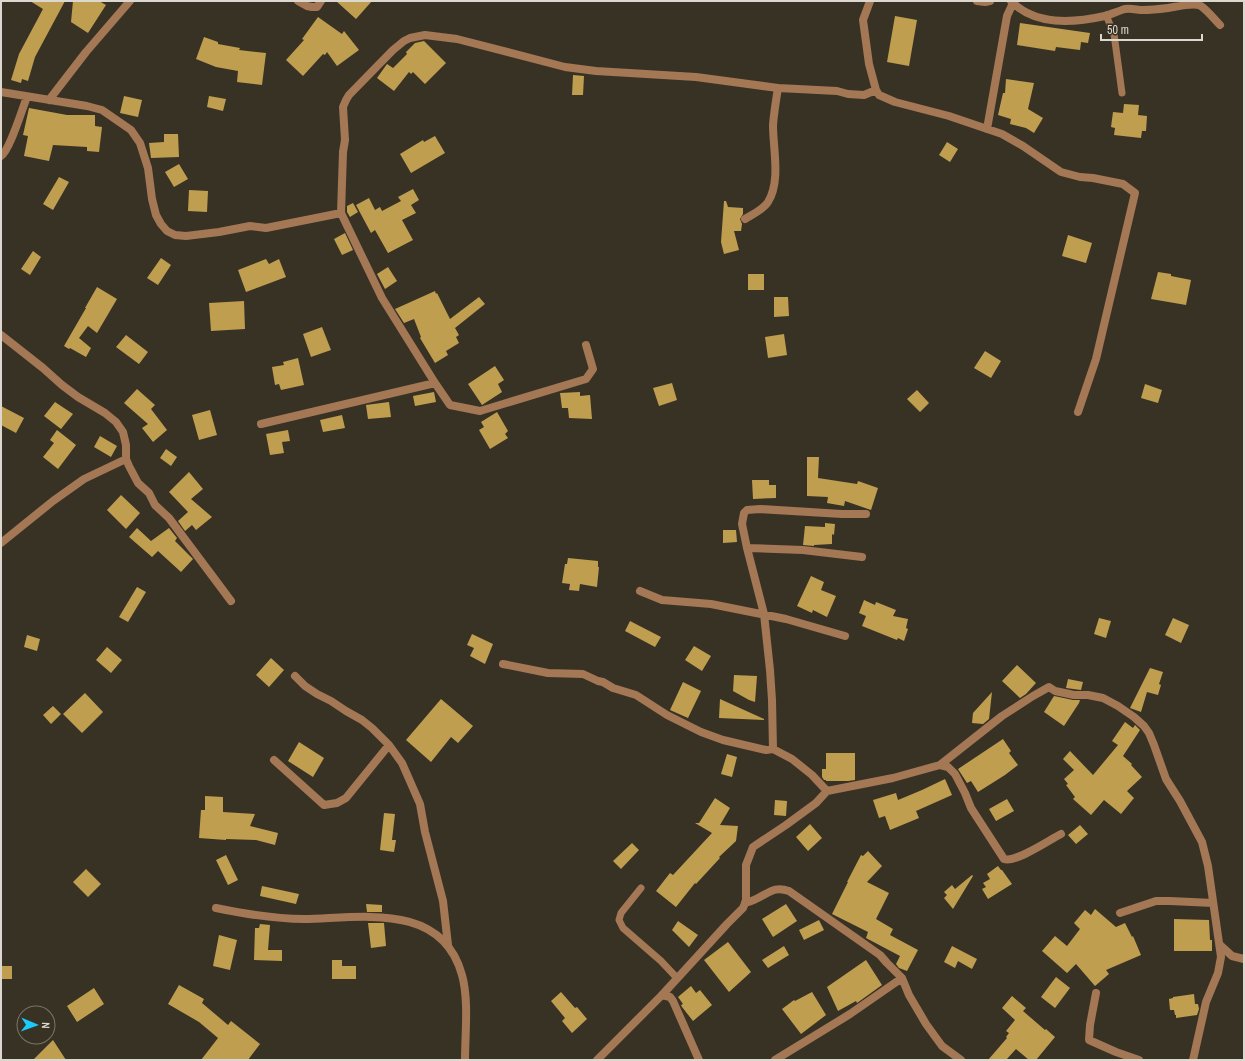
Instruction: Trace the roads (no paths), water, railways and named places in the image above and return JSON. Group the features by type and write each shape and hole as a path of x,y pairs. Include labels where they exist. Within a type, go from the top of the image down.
{"street":[{"path":"49,100 86,52 130,1"},
{"path":"298,1 312,7 317,7 321,1"},
{"path":"870,1 863,20 869,64 876,90 879,95 895,102 1002,134 1023,146 1061,172 1080,177 1123,184 1135,193 1096,359 1078,412"},
{"path":"977,1 990,1"},
{"path":"987,129 1007,16 1012,2 1018,9 1026,13 1046,20 1063,21 1106,16 1127,9 1145,10 1185,5 1199,5 1220,25"},
{"path":"586,345 593,369 586,379 480,411 450,405 435,383 382,298 341,213 343,152 345,140 344,103 349,95 393,50 410,38 425,35 457,39 535,60 596,71 718,80 778,88 836,91 848,94 864,95 876,90"},
{"path":"746,218 768,203 772,191 775,167 773,125 778,88"},
{"path":"1,92 87,106 102,110 131,130 140,143 148,168 152,199 156,215 161,224 175,235 186,236 250,226 266,228 341,213"},
{"path":"2,158 9,146 27,97"},
{"path":"1,335 72,393 105,413 116,422 123,432 128,466 138,483 155,505 169,518 231,601"},
{"path":"261,424 435,383"},
{"path":"1,543 84,479 126,459"},
{"path":"773,749 772,692 764,614 742,524 744,513 747,510 760,509 866,514"},
{"path":"747,548 803,550 862,557"},
{"path":"640,591 662,600 711,604 764,614 845,636"},
{"path":"504,664 548,673 583,674 603,682 613,688 636,695 667,715 701,732 723,740 766,750 773,749 792,759 812,775 827,791"},
{"path":"295,676 305,686 317,694 362,720 380,735 402,763 420,804 425,832 443,901 448,945 462,975 466,995 465,1060"},
{"path":"597,1060 662,995 727,924 742,911 745,903 746,865 753,847 816,803 827,791 893,778 940,765 1002,716 1049,687 1055,691 1064,693 1103,698 1118,706 1144,726 1149,733 1166,779 1180,801 1202,842 1208,866 1221,957 1218,973 1206,1002 1193,1060"},
{"path":"274,760 324,805 337,803 346,798 389,745"},
{"path":"940,765 948,767 955,774 971,808 1004,859 1009,860 1022,855 1061,834"},
{"path":"745,903 757,899 775,889 789,891 880,955 902,978 909,995 926,1024 942,1046 961,1060"},
{"path":"1120,913 1156,901 1213,903"},
{"path":"216,908 240,914 304,919 357,917 391,918 411,922 425,927 448,945"},
{"path":"1220,945 1232,956 1244,959"},
{"path":"775,1060 850,1014 902,978"},
{"path":"1096,993 1090,1025 1089,1040 1116,1052 1140,1060"},
{"path":"662,995 670,997 673,1000 699,1060"}],"lane":[{"path":"1106,16 1114,34 1122,93"},
{"path":"641,888 621,913 619,920 623,928 661,961 677,978"}]}
